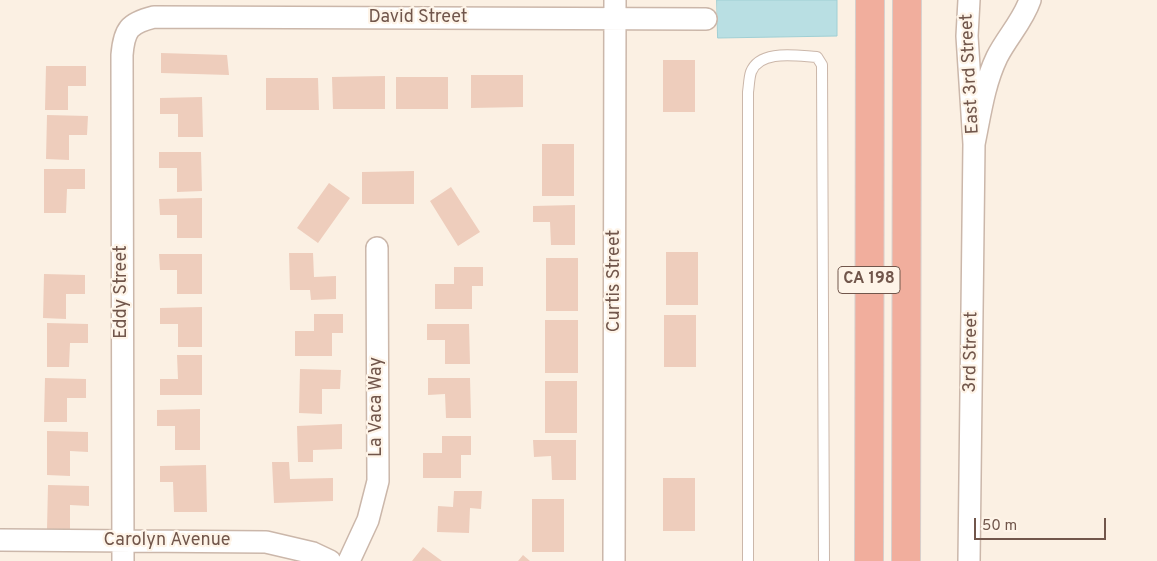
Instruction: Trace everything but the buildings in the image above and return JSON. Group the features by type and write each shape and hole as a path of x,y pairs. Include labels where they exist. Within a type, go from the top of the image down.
{"highway":[{"name":"CA 198","path":"869,561 870,0"},
{"name":"CA 198","path":"906,561 907,0"}],"street":[{"name":"East 3rd Street","path":"968,0 967,36 974,144"},
{"name":"East 3rd Street","path":"974,144 985,89 997,57 1027,10 1030,0"},
{"name":"David Street","path":"132,25 154,17 615,9 706,19"},
{"name":"Curtis Street","path":"614,561 615,9"},
{"name":"Eddy Street","path":"123,551 122,55 124,38 132,25"},
{"name":"3rd Street","path":"969,561 974,144"},
{"name":"La Vaca Way","path":"349,561 368,520 378,481 377,248"},
{"name":"Carolyn Avenue","path":"0,540 123,551 266,542 314,553 330,561"}],"lane":[{"path":"748,561 748,92 751,73 756,65 768,57 796,56 816,57 822,64 824,561"}],"water":[{"path":"717,0 837,0 837,36 718,38"}]}
